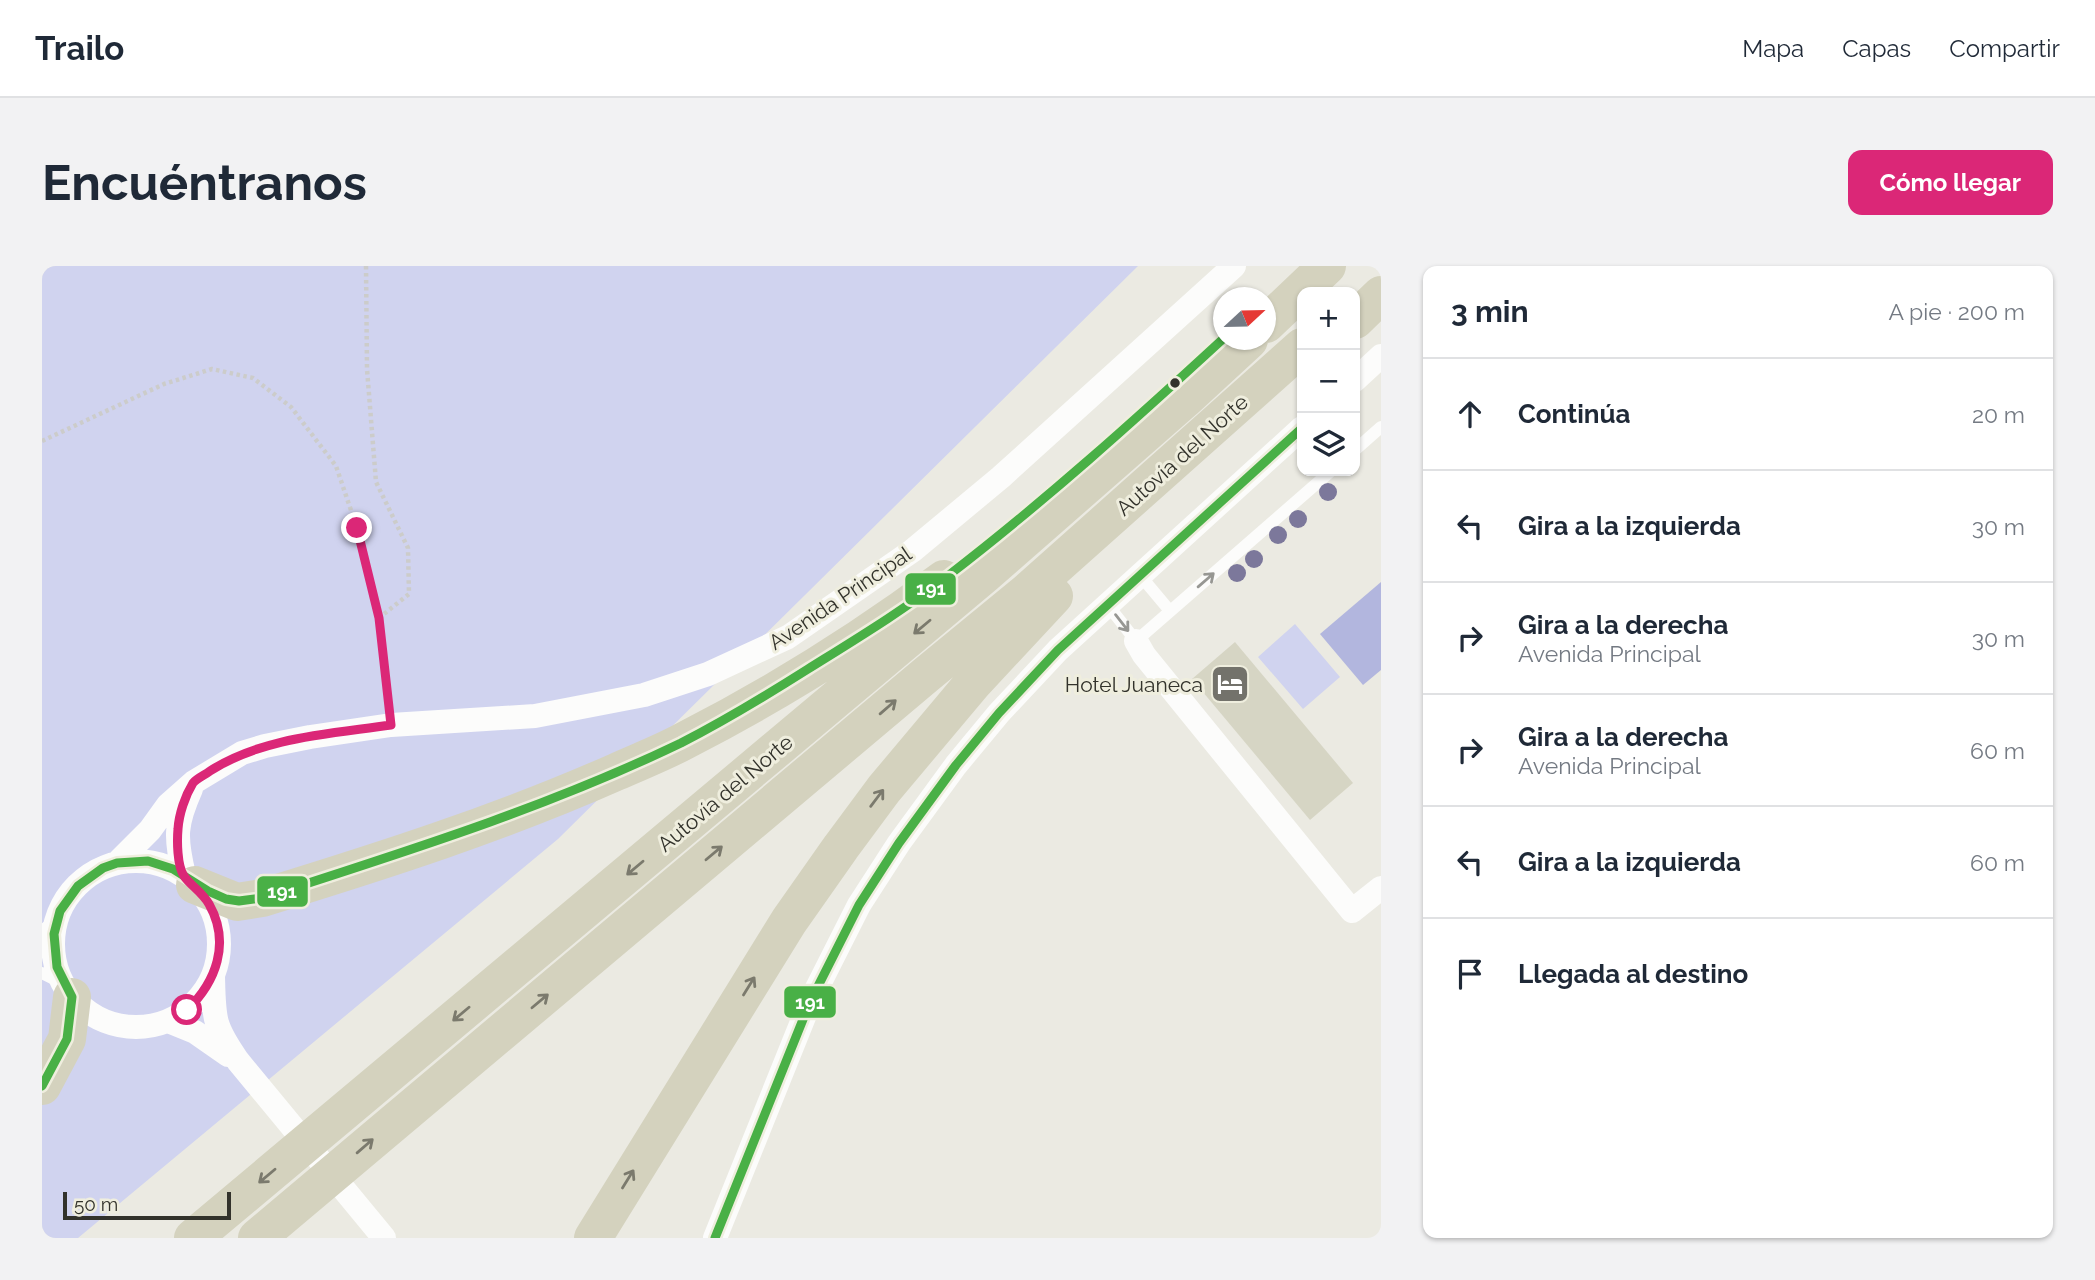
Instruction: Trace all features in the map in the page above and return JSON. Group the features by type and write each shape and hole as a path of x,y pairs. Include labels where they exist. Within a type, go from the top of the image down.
{"highway":[{"path":"1276,289 1301,266"},
{"path":"1276,314 1326,266"},
{"path":"1360,293 1381,273"},
{"path":"1360,315 1381,295"},
{"path":"189,880 237,902 262,898 445,839 564,795 682,742 840,650 941,582 1116,437 1213,347"},
{"name":"Autovía del Norte","path":"194,1238 984,575 1185,400 1238,350"},
{"name":"Autovía del Norte","path":"257,1238 1027,592 1299,350"},
{"path":"593,1238 789,921 884,789 973,683 1057,593 1297,376"},
{"path":"42,1086 67,1039 59,985"}],"street":[{"name":"Avenida Principal","path":"118,862 144,836 168,805 194,782 242,753 265,746 391,725 535,716 643,695 708,674 788,637 912,551 991,485 1234,266"},
{"path":"1360,375 1381,356"},
{"path":"715,1238 810,1002 859,905 899,843 956,765 1007,704 1059,650 1139,574 1297,432"},
{"path":"1136,641 1144,655 1352,911 1380,890"},
{"path":"189,880 177,844 178,817 194,782"},
{"path":"213,976 202,995 187,1010 168,1021 142,1027 116,1025 92,1015 59,985 49,925 80,882 98,870 118,862 141,861 163,865 189,880 209,904 218,928 219,952 213,976 214,1017 219,1034 237,1061 384,1238"},
{"path":"168,1021 195,1032 237,1061"}],"lane":[{"path":"1360,446 1381,427"},
{"path":"1107,604 1136,641 1325,476"},
{"path":"1139,574 1170,611"}],"path":[{"path":"366,266 367,369 376,482 408,548 410,594 379,618"},
{"path":"42,441 164,384 212,369 253,378 291,407 336,466 357,528 379,618 391,725"}],"shaded area":[{"path":"42,266 1138,266 558,839 78,1238 42,1238"},
{"path":"1381,582 1381,670 1363,685 1320,634"},
{"path":"1295,624 1340,677 1303,709 1258,657"}],"building":[{"path":"1235,642 1353,783 1310,820 1192,679"}],"transit line":[{"name":"191","path":"42,1086 67,1039 72,997 57,967 54,934 60,911 78,886 103,868 117,863 148,861 173,869 226,899 239,901 262,898 527,808 681,743 777,688 932,588 1055,489 1213,348"},
{"name":"191","path":"715,1238 810,1002 859,905 899,843 956,765 999,713 1058,650 1297,433"}],"place":[{"name":"Hotel Juaneca","path":"1230,684"}],"route":[{"path":"187,1010 202,995 213,976 219,952 218,928 209,904 195,885 184,876 177,844 178,817 194,782 242,753 265,746 391,725 379,618 357,528"}]}
